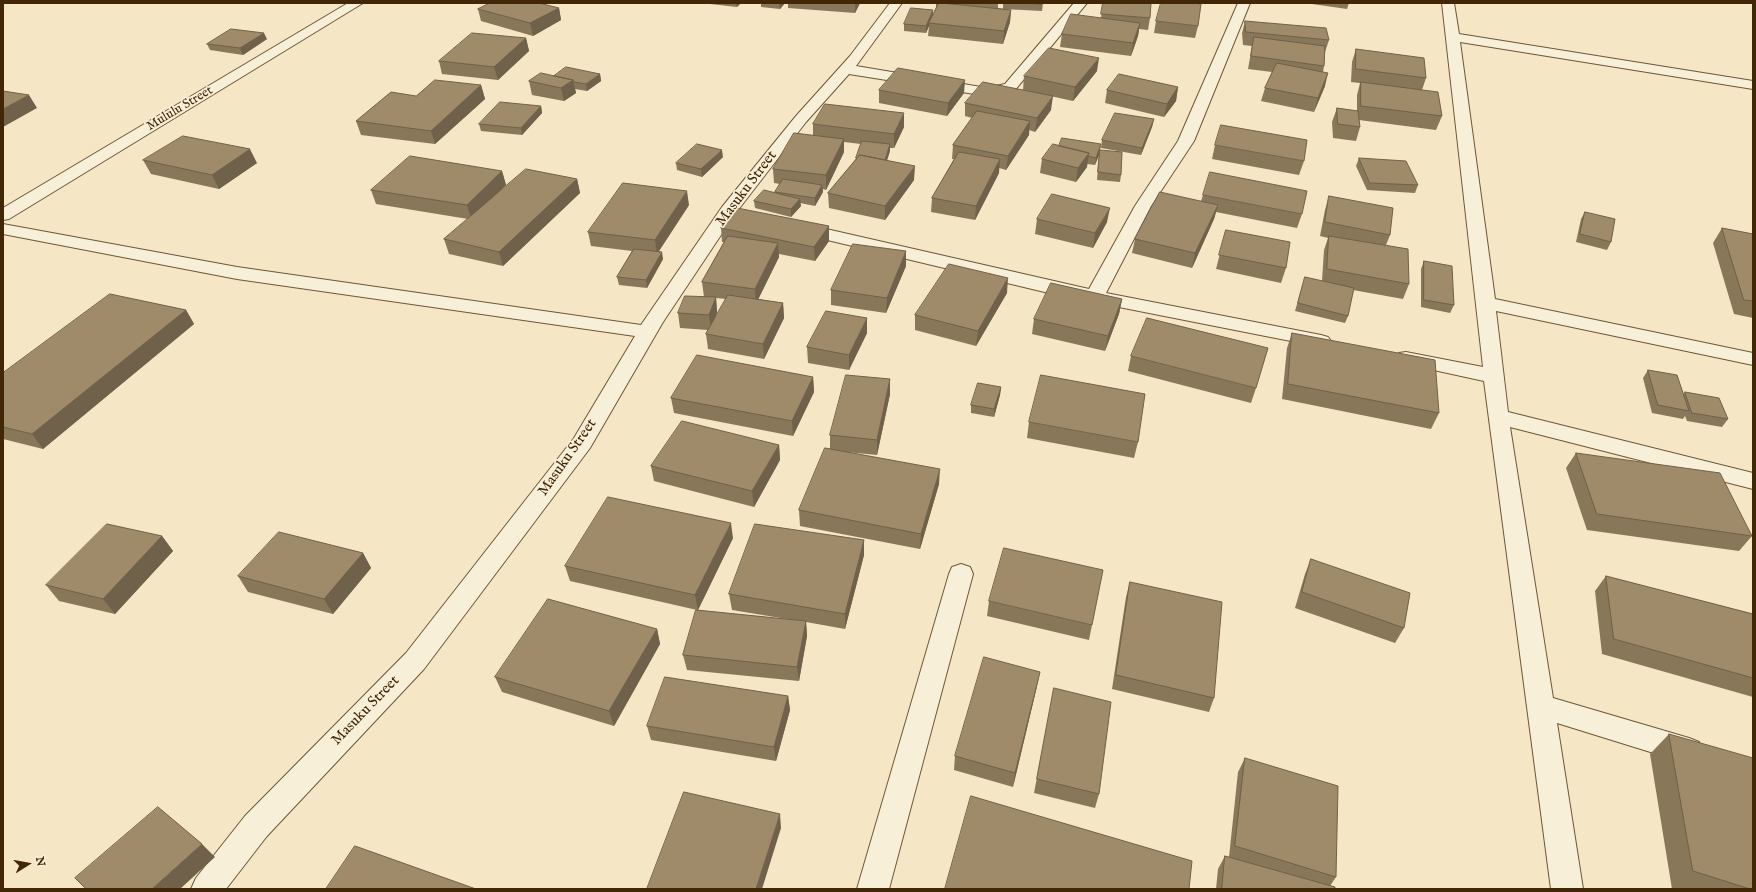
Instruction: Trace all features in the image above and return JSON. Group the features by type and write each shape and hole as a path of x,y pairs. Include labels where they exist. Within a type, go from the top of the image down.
{"street":[{"name":"Mululu Street","path":"3,215 357,3"},
{"name":"Masuku Street","path":"208,889 256,826 415,661 582,443 647,332 736,213 801,119 846,69 896,3"},
{"path":"846,69 987,92 1000,91 1010,87 1081,3"},
{"path":"1095,296 1143,206 1186,141 1244,3"},
{"path":"1448,3 1486,303 1498,417 1567,889"},
{"path":"1452,37 1753,85"},
{"path":"782,224 1095,296 1337,345"},
{"path":"3,229 237,273 647,332"},
{"path":"1486,303 1753,359"},
{"path":"1392,356 1493,376"},
{"path":"1498,417 1753,481"},
{"path":"873,889 961,574"},
{"path":"1541,706 1715,759"}],"building":[{"path":"490,3 539,3 559,8 530,23 478,9"},
{"path":"939,3 1011,10 1004,31 929,23"},
{"path":"1019,3 1043,3 1042,4"},
{"path":"1103,3 1151,3 1150,18 1101,14"},
{"path":"1161,3 1201,4 1198,26 1156,21"},
{"path":"911,8 933,10 926,26 904,24"},
{"path":"1071,14 1140,23 1133,43 1062,34"},
{"path":"1245,21 1326,28 1329,40 1246,32"},
{"path":"231,29 264,33 240,48 207,44"},
{"path":"472,33 526,38 494,67 439,61"},
{"path":"1254,37 1325,46 1324,66 1251,56"},
{"path":"1049,48 1099,58 1075,87 1024,76"},
{"path":"1356,49 1424,58 1426,78 1356,69"},
{"path":"1277,63 1328,73 1318,98 1265,88"},
{"path":"566,67 600,74 586,84 554,76"},
{"path":"898,68 965,80 948,103 879,90"},
{"path":"541,73 573,80 561,88 529,81"},
{"path":"1119,74 1178,87 1167,104 1107,90"},
{"path":"435,80 481,85 431,131 356,121 391,92 416,96"},
{"path":"983,82 1053,96 1037,118 965,103"},
{"path":"1361,82 1438,92 1442,116 1361,106"},
{"path":"3,91 29,95 3,109"},
{"path":"500,102 541,106 521,128 479,124"},
{"path":"825,104 904,113 894,134 813,124"},
{"path":"1337,108 1358,111 1360,127 1338,124"},
{"path":"977,111 1030,121 1008,156 953,145"},
{"path":"1115,113 1154,119 1142,148 1102,140"},
{"path":"1221,125 1307,140 1304,161 1215,145"},
{"path":"794,133 844,139 826,175 773,169"},
{"path":"183,136 250,149 212,175 143,160"},
{"path":"1062,138 1101,144 1096,158 1088,156 1089,153 1059,146"},
{"path":"862,141 890,144 885,160 860,155 856,158"},
{"path":"697,144 722,150 701,169 676,163"},
{"path":"1053,144 1089,153 1078,168 1042,159"},
{"path":"1100,150 1122,152 1121,175 1098,172"},
{"path":"959,152 1000,159 976,206 932,198"},
{"path":"860,155 915,166 885,206 828,193"},
{"path":"410,156 502,171 467,205 371,190"},
{"path":"1359,158 1406,161 1418,185 1370,183"},
{"path":"526,169 577,179 499,252 444,239"},
{"path":"1210,172 1307,191 1302,214 1203,195"},
{"path":"783,179 822,185 815,198 775,192"},
{"path":"623,183 687,191 655,240 588,232"},
{"path":"764,190 800,199 791,209 754,201"},
{"path":"1160,192 1218,205 1195,253 1135,239"},
{"path":"1052,194 1110,208 1095,233 1037,219"},
{"path":"1329,196 1393,208 1390,235 1325,222"},
{"path":"737,208 829,226 814,247 721,228"},
{"path":"1585,212 1615,219 1611,242 1580,234"},
{"path":"1722,228 1753,234 1753,301 1744,300"},
{"path":"1226,230 1290,242 1286,268 1219,255"},
{"path":"728,236 778,243 755,289 702,282"},
{"path":"1329,236 1408,249 1409,284 1327,269"},
{"path":"853,244 906,251 887,298 831,290"},
{"path":"634,249 662,252 646,280 617,277"},
{"path":"1424,261 1452,266 1454,305 1424,300"},
{"path":"949,264 1008,278 978,331 915,315"},
{"path":"1305,277 1354,288 1348,316 1298,303"},
{"path":"1051,283 1122,299 1108,336 1034,319"},
{"path":"110,294 186,310 32,434 3,427 3,373"},
{"path":"728,295 783,303 763,344 706,334"},
{"path":"685,296 716,297 709,315 678,313"},
{"path":"826,311 867,318 849,355 807,347"},
{"path":"1147,318 1268,348 1256,388 1131,356"},
{"path":"1292,333 1435,360 1439,413 1288,384"},
{"path":"697,355 813,377 792,421 671,398"},
{"path":"1648,370 1677,375 1689,411 1658,405"},
{"path":"846,375 890,379 877,440 830,435"},
{"path":"1041,375 1145,394 1138,442 1029,422"},
{"path":"978,383 1001,387 994,409 971,405"},
{"path":"1685,392 1719,398 1728,419 1692,413"},
{"path":"682,421 779,445 752,491 651,466"},
{"path":"825,448 940,469 921,534 799,510"},
{"path":"1576,453 1720,473 1752,536 1597,514"},
{"path":"608,497 731,523 695,595 565,566"},
{"path":"107,524 162,536 103,599 46,585"},
{"path":"755,524 864,540 845,614 729,594"},
{"path":"279,532 363,553 324,599 238,576"},
{"path":"1004,548 1103,570 1092,625 989,601"},
{"path":"1311,559 1410,593 1404,628 1302,592"},
{"path":"1606,576 1753,614 1753,678 1614,639"},
{"path":"1130,582 1222,602 1214,698 1116,675"},
{"path":"548,599 657,629 609,711 495,677"},
{"path":"696,610 806,621 797,667 683,655"},
{"path":"984,657 1040,672 1015,773 955,756"},
{"path":"665,677 788,696 774,747 647,726"},
{"path":"1054,688 1111,702 1099,794 1037,779"},
{"path":"1669,734 1753,758 1753,889 1693,871"},
{"path":"1245,758 1338,786 1336,877 1235,846"},
{"path":"684,792 780,814 756,889 647,889"},
{"path":"971,796 1192,861 1189,889 945,889"},
{"path":"158,807 202,844 152,889 86,889 75,878"},
{"path":"355,846 476,889 326,889"},
{"path":"1225,856 1335,887 1335,889 1222,889"}]}
